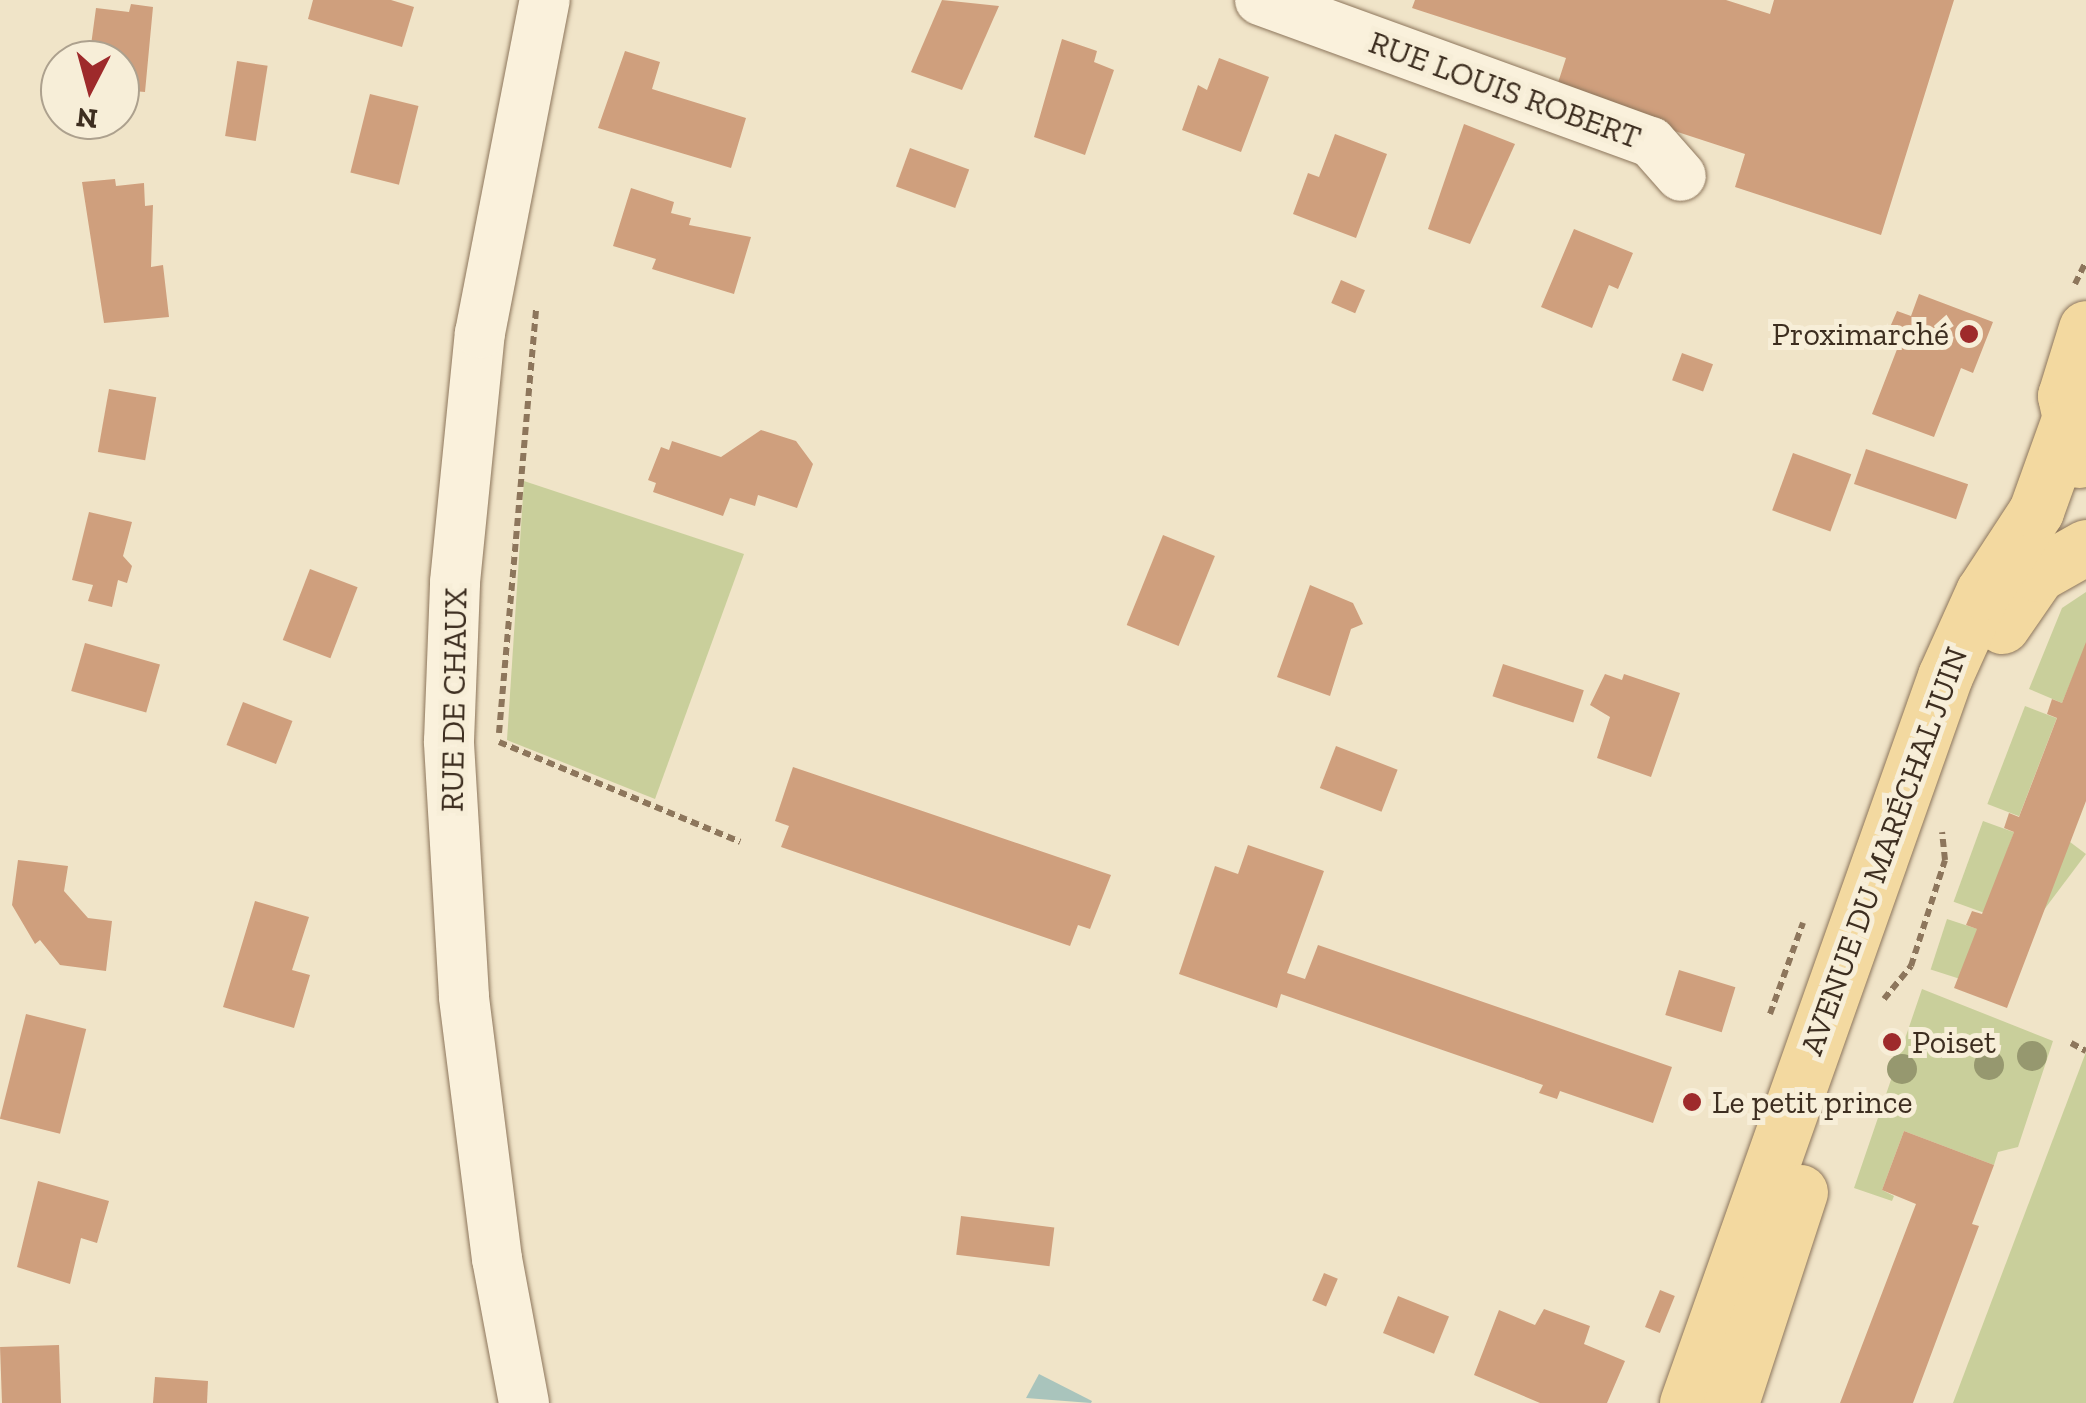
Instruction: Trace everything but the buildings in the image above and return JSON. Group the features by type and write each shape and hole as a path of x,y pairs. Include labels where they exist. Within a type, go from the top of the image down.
{"main road":[{"name":"AVENUE DU MARÉCHAL JUIN","path":"1687,1403 1945,676 1983,592 2077,448 2066,381 2086,328"},
{"name":"AVENUE DU MARÉCHAL JUIN","path":"1731,1403 1852,1039 1938,795 2009,611 2038,574 2086,547"}],"street":[{"name":"RUE DE CHAUX","path":"524,1403 497,1259 466,1015 450,741 455,582 480,333 546,0"},
{"name":"RUE LOUIS ROBERT","path":"1260,0 1651,142 1681,176"}],"path":[{"path":"498,761 537,292"},
{"path":"498,742 740,842"},
{"path":"1852,1039 1911,966 1946,860 1938,795"},
{"path":"2071,1043 2086,1051"}],"green space":[{"path":"524,481 744,554 655,799 507,740"},
{"path":"2086,592 2086,645 2062,703 2029,689 2062,608"},
{"path":"2025,706 2057,718 2019,816 1987,804"},
{"path":"1983,821 2014,832 1985,913 1954,902"},
{"path":"2070,842 2086,854 2021,940 2005,928"},
{"path":"1947,919 1977,929 1961,979 1931,969"},
{"path":"1922,989 2053,1041 2018,1147 1998,1152 1994,1165 1904,1131 1882,1190 1894,1196 1892,1201 1854,1188"},
{"path":"2086,1052 2086,1403 1953,1403"}],"water":[{"path":"1039,1374 1092,1401 1091,1403 1026,1398"}],"place":[{"name":"Proximarché","path":"1969,334"},
{"name":"Poiset","path":"1892,1042"},
{"name":"Le petit prince","path":"1692,1102"}]}
